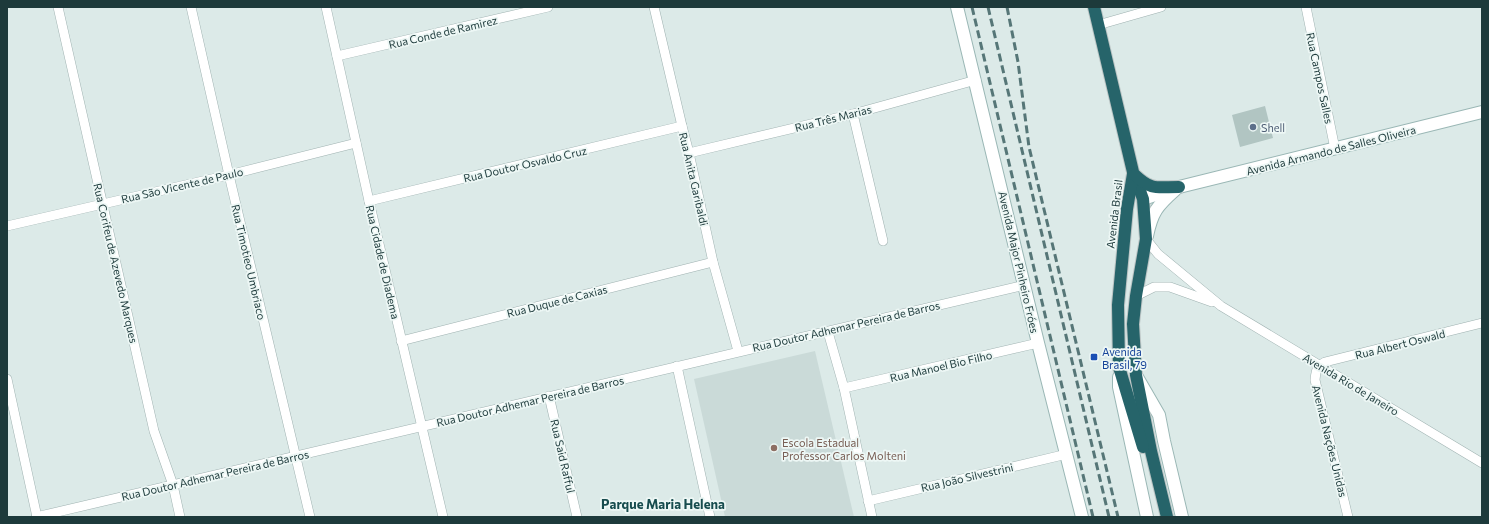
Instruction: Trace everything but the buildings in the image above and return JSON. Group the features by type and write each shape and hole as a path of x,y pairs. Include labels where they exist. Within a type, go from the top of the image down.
{"highway":[{"path":"1094,7 1133,172 1144,184 1150,187 1179,187"},
{"name":"Avenida Brasil","path":"1133,172 1144,199 1146,239 1136,296 1133,324 1136,375 1148,452"},
{"name":"Avenida Brasil","path":"1133,172 1127,209 1118,305 1119,368 1148,452"},
{"path":"1127,209 1144,199"},
{"path":"1148,452 1160,517"},
{"path":"1148,452 1167,517"}],"main road":[{"name":"Avenida Major Pinheiro Fróes","path":"957,7 976,80 1038,343 1082,517"},
{"name":"Avenida Armando de Salles Oliveira","path":"1144,199 1179,187 1482,112"},
{"name":"Avenida Armando de Salles Oliveira","path":"1146,239 1154,210 1179,187"},
{"name":"Avenida Brasil","path":"1119,368 1119,387 1147,517"},
{"name":"Avenida Brasil","path":"1136,375 1159,415 1182,517"}],"street":[{"name":"Rua Corifeu de Azevedo Marques","path":"58,7 154,431 173,485 180,517"},
{"name":"Rua Timotieo Umbriaco","path":"191,7 228,175 310,517"},
{"name":"Rua Cidade de Diadema","path":"326,7 369,202 442,517"},
{"name":"Rua Conde de Ramirez","path":"337,56 537,8 548,7"},
{"name":"Rua Anita Garibaldi","path":"654,7 713,262 738,351"},
{"path":"1098,25 1161,7"},
{"name":"Rua Campos Salles","path":"1306,7 1335,149"},
{"name":"Rua Três Marias","path":"689,153 853,114 976,80"},
{"path":"853,114 883,242"},
{"name":"Rua Doutor Osvaldo Cruz","path":"369,202 682,126"},
{"name":"Rua São Vicente de Paulo","path":"7,226 228,175 356,143"},
{"name":"Avenida Rio de Janeiro","path":"1146,239 1158,254 1221,306 1482,463"},
{"name":"Rua Duque de Caxias","path":"401,341 713,262"},
{"name":"Rua Doutor Adhemar Pereira de Barros","path":"37,517 738,351 828,332 1025,284"},
{"name":"Avenida Rio de Janeiro","path":"1136,296 1154,287 1170,287 1221,306"},
{"name":"Rua Albert Oswald","path":"1319,365 1325,362 1482,323"},
{"path":"828,332 844,388 872,517"},
{"name":"Rua Manoel Bio Filho","path":"844,388 1038,343"},
{"name":"Avenida Nações Unidas","path":"1319,365 1315,380 1348,517"},
{"path":"677,366 710,517"},
{"path":"7,379 37,517"},
{"name":"Rua Said Rafful","path":"549,396 577,517"},
{"name":"Rua João Silvestrini","path":"868,500 1067,454"}],"shaded area":[{"name":"Escola Estadual Professor Carlos Molteni","path":"815,351 854,517 725,517 694,379"}],"railway":[{"path":"972,7 1093,517"},
{"path":"988,7 1109,517"},
{"path":"1007,7 1018,62 1029,147 1118,517"}],"place":[{"name":"Shell","path":"1253,127"},
{"name":"Avenida Brasil, 79","path":"1094,357"},
{"name":"Escola Estadual Professor Carlos Molteni","path":"774,448"}],"district":[{"name":"Parque Maria Helena","path":"663,504"}]}
